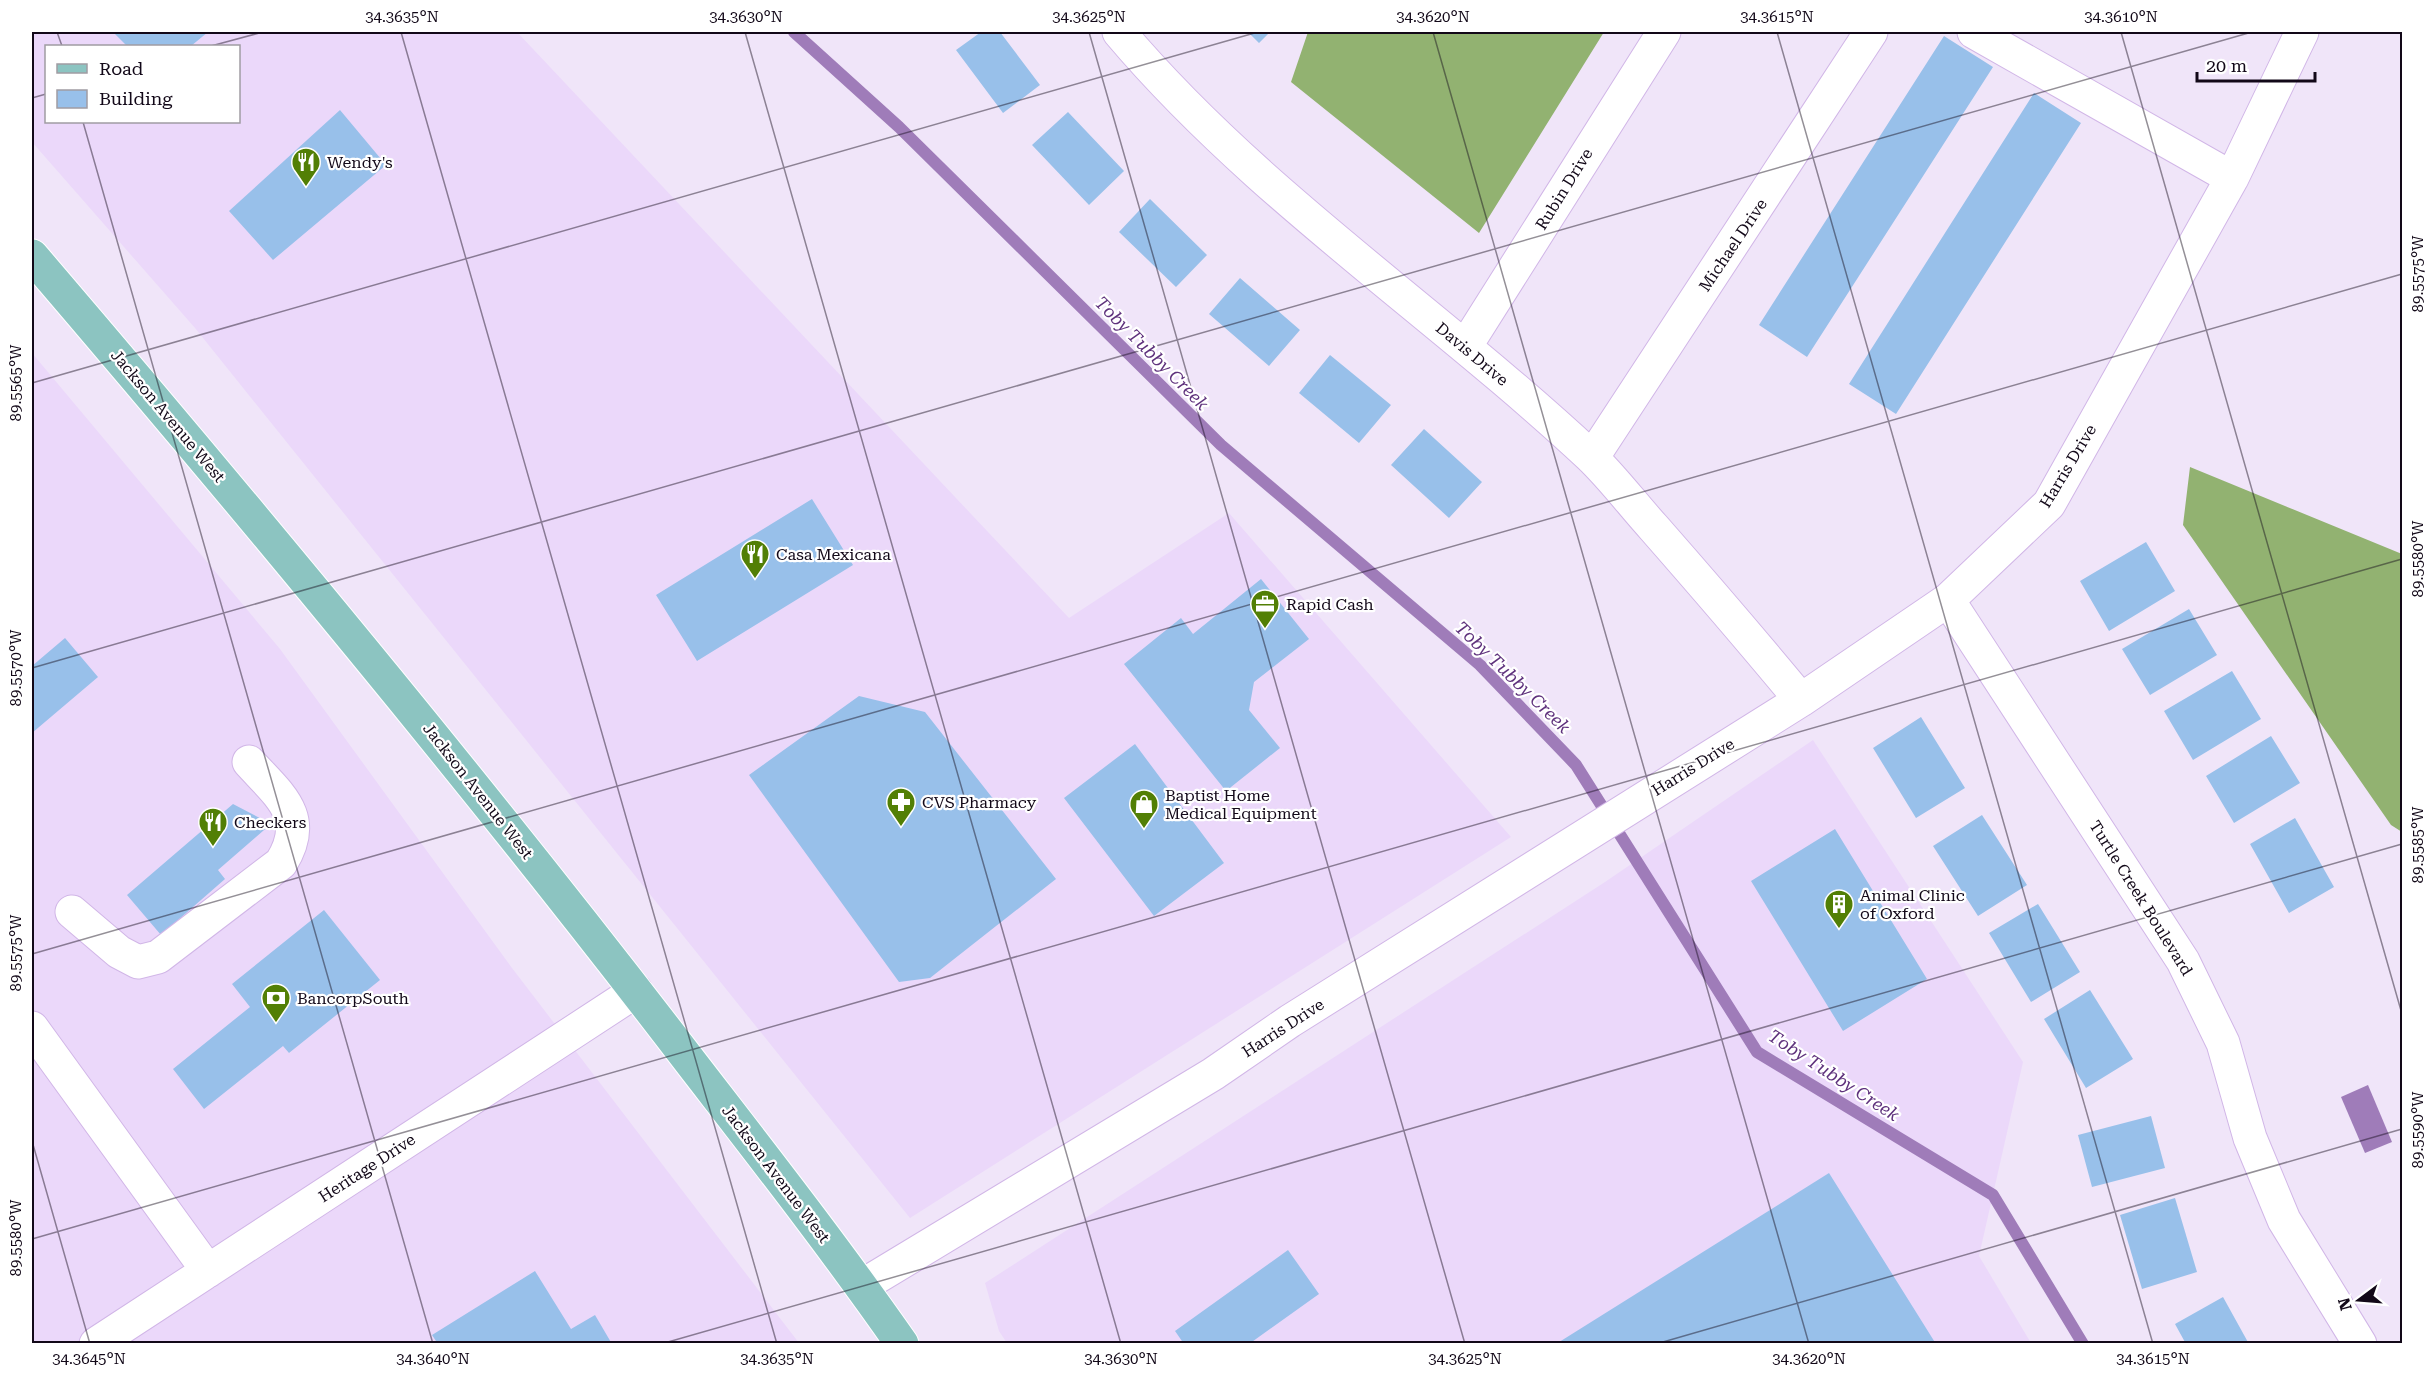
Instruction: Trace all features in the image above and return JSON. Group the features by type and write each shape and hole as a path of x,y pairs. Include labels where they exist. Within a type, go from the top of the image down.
{"main road":[{"name":"Jackson Avenue West","path":"32,256 410,704 636,991 862,1286 902,1344"}],"street":[{"name":"Davis Drive","path":"1119,32 1159,79 1334,241 1465,347 1592,458 1716,597 1801,700"},
{"name":"Rubin Drive","path":"1465,347 1664,32"},
{"name":"Michael Drive","path":"1592,458 1871,32"},
{"path":"1974,32 2232,178"},
{"name":"Harris Drive","path":"862,1286 1213,1074 1290,1021 1801,700 1948,600 2049,504 2232,178 2302,32"},
{"name":"Turtle Creek Boulevard","path":"1948,600 2183,961 2223,1043 2250,1138 2284,1220 2360,1344"},
{"path":"72,912 119,952 138,962 158,957 281,863 292,844 294,822 282,798 249,762"},
{"name":"Heritage Drive","path":"96,1344 636,991"},
{"path":"32,1028 208,1271"}],"shaded area":[{"path":"32,32 517,32 1069,618 1229,513 1511,837 910,1218 195,328 32,142"},
{"path":"32,353 280,649 512,968 799,1343 32,1343"},
{"path":"1813,740 2023,1062 1979,1256 2031,1343 1007,1343 999,1331 985,1283 1605,882"},
{"path":"2368,1085 2392,1142 2365,1153 2341,1097"}],"green space":[{"path":"1308,32 1604,32 1479,233 1291,82"},
{"path":"2190,467 2402,554 2402,832 2391,825 2183,525"}],"building":[{"path":"113,32 208,32 192,45 126,45"},
{"path":"981,32 1000,32 1040,85 1003,113 956,50"},
{"path":"1248,32 1270,32 1259,43"},
{"path":"1944,36 1993,67 1807,357 1759,325"},
{"path":"2034,93 2081,123 1896,414 1849,384"},
{"name":"Wendy's","path":"340,110 386,165 273,260 229,211"},
{"path":"1068,112 1124,171 1089,205 1032,145"},
{"path":"1150,199 1207,255 1176,287 1119,232"},
{"path":"1240,278 1300,330 1269,366 1209,314"},
{"path":"1330,355 1391,405 1359,443 1299,393"},
{"path":"1424,429 1482,482 1449,518 1391,465"},
{"name":"Casa Mexicana","path":"812,499 853,565 697,661 656,595"},
{"path":"2146,542 2175,591 2109,631 2080,581"},
{"path":"1261,579 1309,639 1254,682 1249,710 1280,748 1226,791 1124,664 1181,618 1193,634"},
{"path":"2189,609 2217,655 2150,695 2122,649"},
{"path":"65,638 98,677 32,733 32,666"},
{"path":"2232,671 2261,719 2193,760 2164,711"},
{"name":"CVS Pharmacy","path":"859,696 925,712 1056,879 930,978 899,982 749,775"},
{"path":"1921,717 1965,788 1916,818 1873,748"},
{"path":"2271,736 2300,783 2234,823 2206,776"},
{"name":"Baptist Home Medical Equipment","path":"1135,744 1224,863 1154,916 1064,798"},
{"name":"Checkers","path":"233,804 271,824 218,870 225,879 161,935 127,895"},
{"path":"1982,815 2027,885 1978,916 1933,846"},
{"path":"2295,818 2334,887 2289,913 2250,844"},
{"name":"Animal Clinic of Oxford","path":"1835,829 1927,979 1843,1031 1751,881"},
{"path":"2038,904 2080,972 2031,1002 1989,933"},
{"name":"BancorpSouth","path":"324,910 380,980 289,1053 283,1046 204,1109 173,1069 250,1007 232,984"},
{"path":"2090,990 2133,1059 2086,1088 2044,1019"},
{"path":"2151,1116 2165,1168 2092,1187 2078,1135"},
{"path":"1829,1173 1936,1344 1556,1344"},
{"path":"2175,1198 2197,1272 2142,1289 2120,1215"},
{"path":"1288,1250 1319,1294 1249,1344 1184,1344 1175,1331"},
{"path":"535,1271 571,1329 595,1315 612,1344 438,1344 432,1335"},
{"path":"2223,1297 2249,1344 2186,1344 2175,1324"}],"waterway":[{"name":"Toby Tubby Creek","path":"794,32 899,127 1221,445 1480,665 1576,765 1757,1052 1993,1195 2083,1344"}],"place":[{"name":"Wendy's","path":"306,188"},
{"name":"Casa Mexicana","path":"755,580"},
{"name":"Rapid Cash","path":"1265,630"},
{"name":"CVS Pharmacy","path":"901,828"},
{"name":"Baptist Home Medical Equipment","path":"1144,830"},
{"name":"Checkers","path":"213,848"},
{"name":"Animal Clinic of Oxford","path":"1839,930"},
{"name":"BancorpSouth","path":"276,1024"}]}
